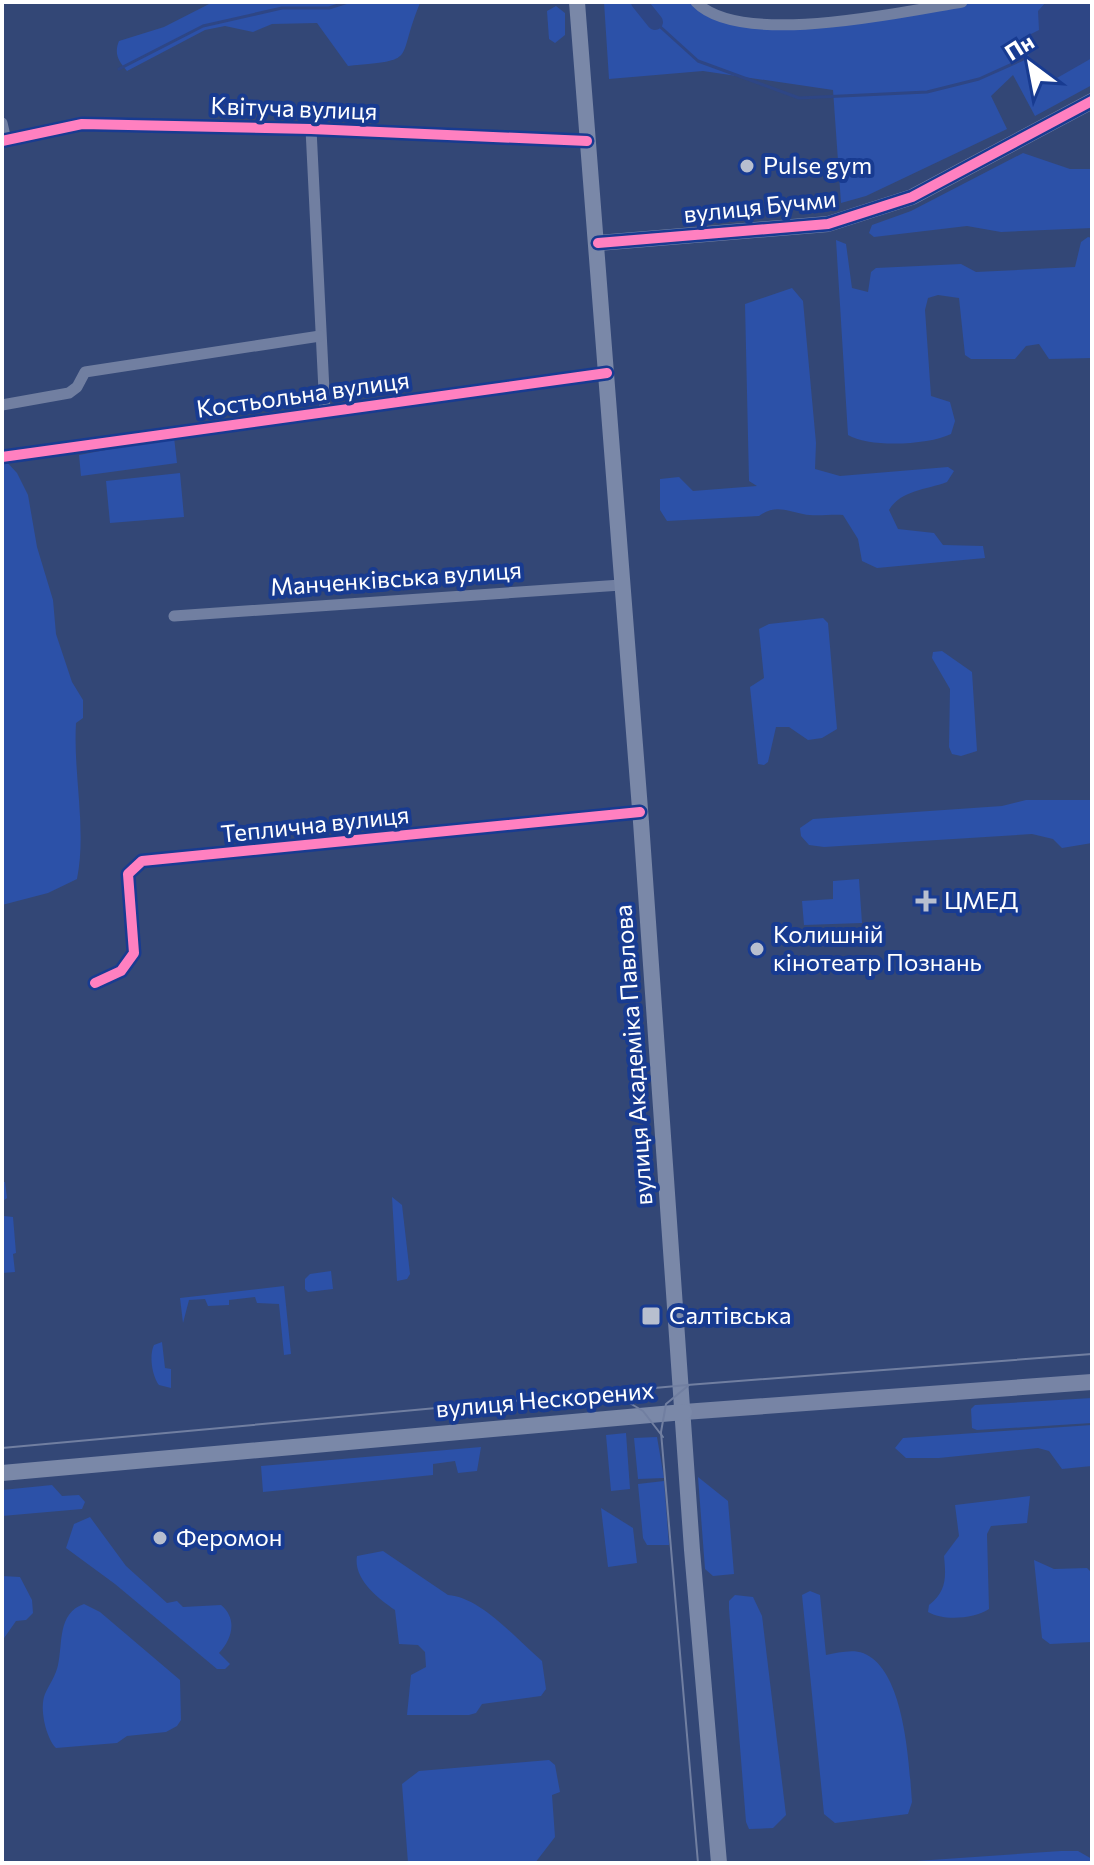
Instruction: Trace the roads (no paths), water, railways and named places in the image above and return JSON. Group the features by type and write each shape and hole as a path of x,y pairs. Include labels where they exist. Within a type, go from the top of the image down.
{"main road":[{"name":"вулиця Академіка Павлова","path":"577,2 598,243 621,585 719,1863"},
{"name":"вулиця Нескорених","path":"2,1473 684,1412"}],"street":[{"path":"696,2 718,19 759,25 819,23 962,2"},
{"name":"вулиця Бучми","path":"598,243 828,224 912,197 1092,101"},
{"path":"2,123 4,140"},
{"name":"Квітуча вулиця","path":"4,140 82,124 311,129 587,141"},
{"path":"311,129 325,411"},
{"path":"2,405 69,393 77,387 85,372 320,336"},
{"name":"Костьольна вулиця","path":"4,459 607,373"},
{"name":"Манченківська вулиця","path":"174,616 621,585"},
{"name":"Теплична вулиця","path":"95,983 121,971 134,953 128,874 142,861 640,812"},
{"name":"вулиця Нескорених","path":"684,1412 1092,1382"}],"waterway":[{"path":"119,69 203,26 282,8 329,8 348,2"},
{"path":"639,2 655,22"},
{"path":"655,22 698,61 799,98 927,92 979,79 1028,57"}],"tram line":[{"path":"2,1448 687,1385 1092,1354"},
{"path":"689,1385 666,1404 661,1432 698,1863"},
{"path":"613,1393 643,1411 663,1437"}],"place":[{"name":"Pulse gym","path":"747,166"},
{"name":"ЦМЕД","path":"926,901"},
{"name":"Колишній кінотеатр Познань","path":"757,949"},
{"name":"Салтівська","path":"651,1316"},
{"name":"Феромон","path":"160,1538"}]}
